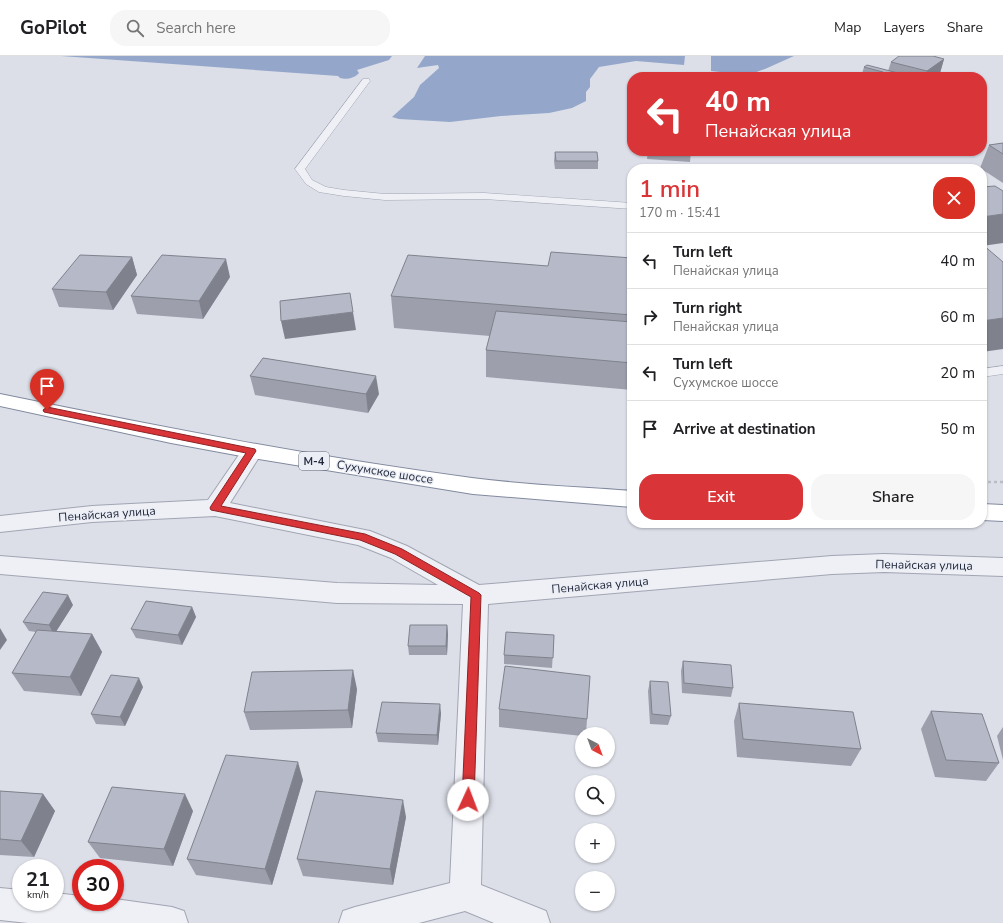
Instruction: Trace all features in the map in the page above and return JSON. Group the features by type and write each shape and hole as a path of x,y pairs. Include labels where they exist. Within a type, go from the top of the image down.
{"highway":[{"name":"Сухумское шоссе","path":"0,400 171,436 252,451 473,486 627,499"},
{"path":"987,512 1003,513"}],"street":[{"path":"215,508 252,451"},
{"name":"Пенайская улица","path":"0,524 92,514 215,508 362,537 399,552 476,595 832,565 884,563 1003,567"},
{"path":"0,564 337,592 476,595 465,895"},
{"path":"355,923 465,895 534,923"},
{"path":"0,904 129,917 172,923"}],"lane":[{"path":"366,81 300,169 309,182 323,190 385,197 484,196 627,206"},
{"path":"987,372 1003,370"}],"path":[{"path":"987,482 1003,482"}],"water":[{"path":"61,56 392,56 389,60 357,70 359,73 357,75 345,79 338,76"},
{"path":"425,56 685,56 684,65 636,61 599,67 590,79 590,87 586,92 586,101 572,108 549,113 501,116 450,122 399,119 392,117 414,97 420,85 439,68 438,65 417,68"},
{"path":"711,56 794,56 756,72 711,71"}],"building":[{"path":"899,56 933,56 944,59 927,71 891,62"},
{"path":"867,65 894,72 883,72 864,67"},
{"path":"1003,143 1003,154 989,145"},
{"path":"555,152 597,152 598,161 556,161"},
{"path":"995,186 1003,191 1003,214 987,216 987,187"},
{"path":"987,248 1003,262 1003,318 987,320"},
{"path":"551,252 627,258 627,315 391,296 408,255 548,266"},
{"path":"80,255 132,257 106,292 52,289"},
{"path":"162,255 226,259 199,301 131,296"},
{"path":"350,293 353,312 281,321 280,301"},
{"path":"496,311 627,322 627,363 486,350"},
{"path":"263,358 376,376 366,394 250,376"},
{"path":"43,592 68,595 49,625 23,622"},
{"path":"146,601 192,607 178,635 131,629"},
{"path":"410,625 447,625 446,646 408,646"},
{"path":"37,630 92,634 70,677 12,673"},
{"path":"506,632 554,635 553,658 504,655"},
{"path":"683,661 731,665 733,688 684,683"},
{"path":"505,666 590,676 587,719 499,709"},
{"path":"353,670 348,710 244,712 252,672"},
{"path":"111,675 139,678 120,717 91,714"},
{"path":"650,681 668,682 671,716 652,714"},
{"path":"382,702 440,704 437,735 376,733"},
{"path":"739,703 853,712 861,749 743,739"},
{"path":"931,711 982,714 999,763 946,760"},
{"path":"226,755 298,762 265,869 187,859"},
{"path":"112,787 185,794 164,849 88,842"},
{"path":"0,791 43,794 21,841 0,839"},
{"path":"316,791 403,800 390,869 297,859"}],"route":[{"path":"47,410 252,451 215,508 362,537 399,552 476,595 468,800"}]}
